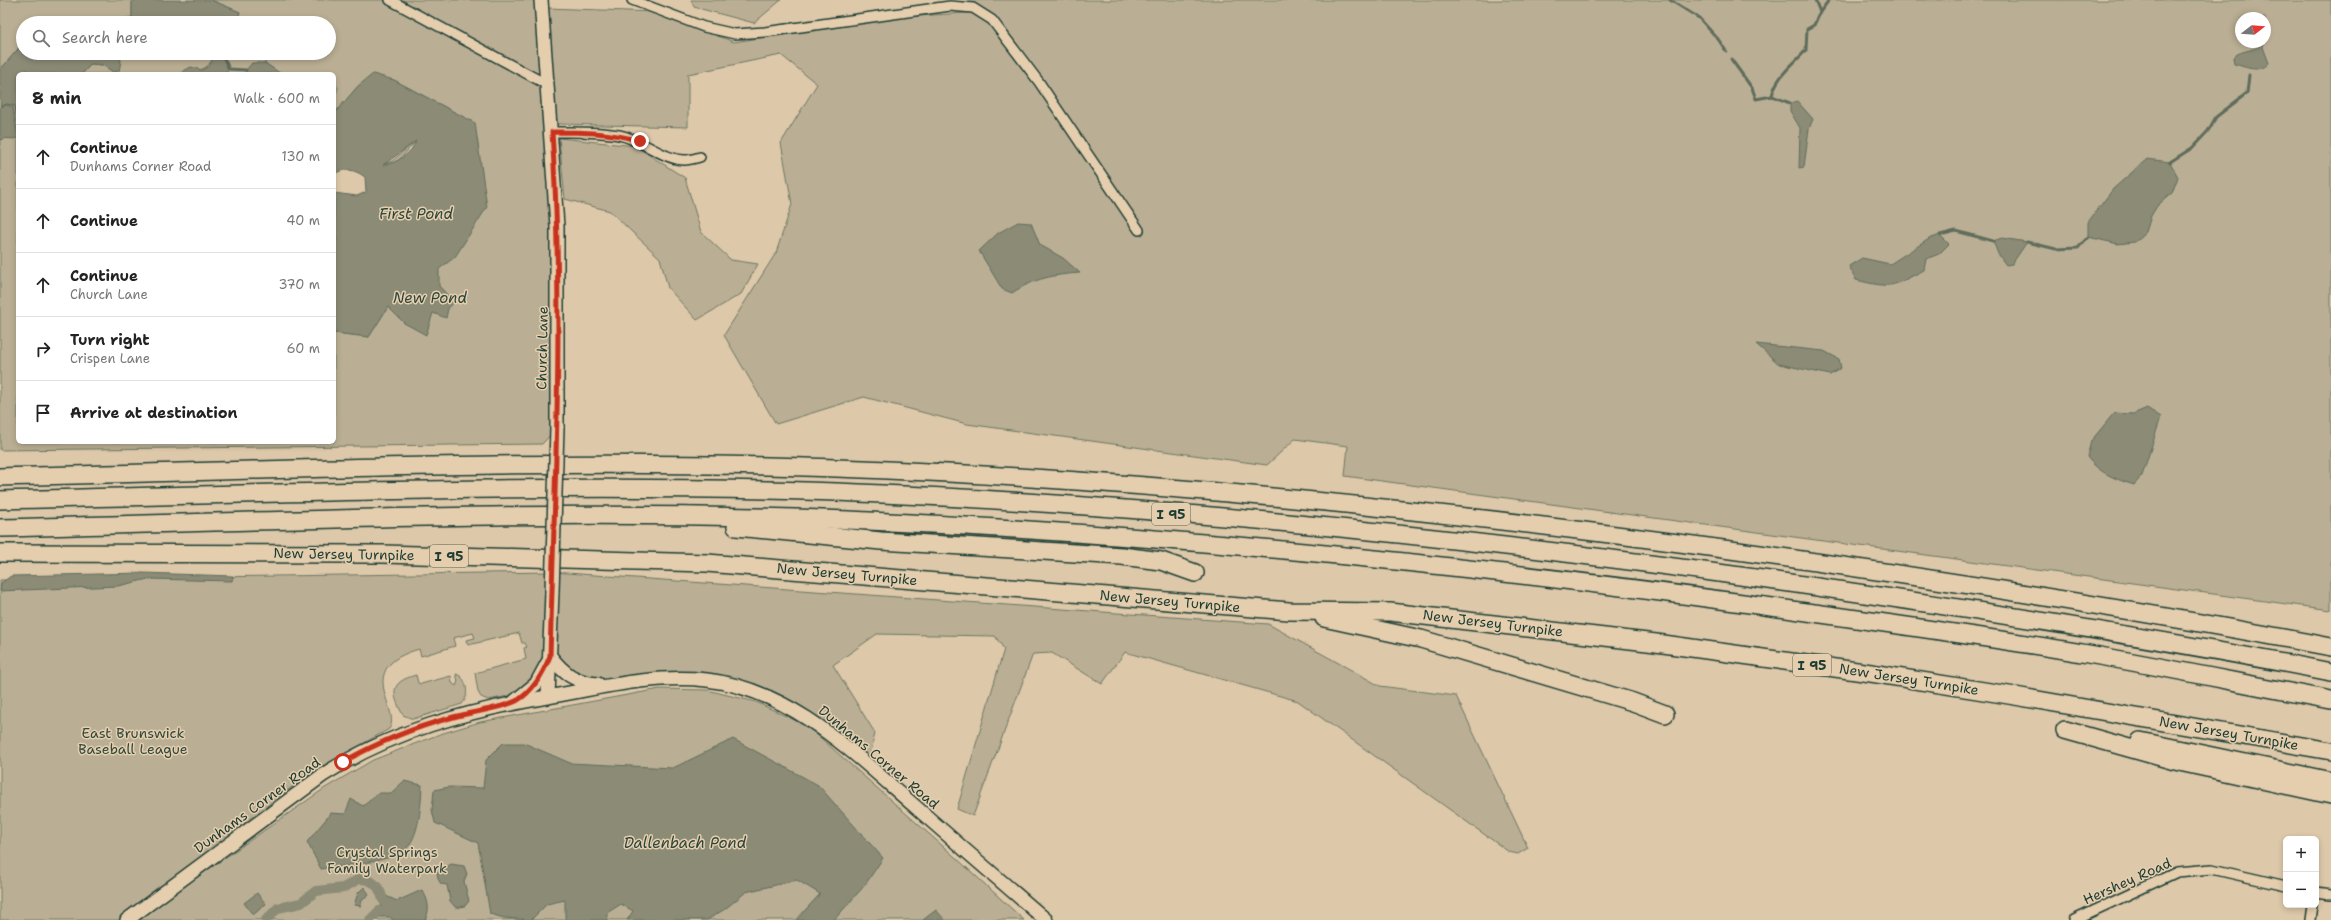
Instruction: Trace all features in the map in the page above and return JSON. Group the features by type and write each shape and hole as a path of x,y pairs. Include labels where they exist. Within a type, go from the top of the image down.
{"highway":[{"name":"I 95","path":"0,477 606,464 832,468 1008,476 1348,504 1512,522 1672,542 2032,595 2331,647"},
{"name":"I 95","path":"0,500 514,489 721,490 992,500 1400,534 1662,565 2026,618 2331,672"},
{"name":"I 95","path":"0,528 609,515 843,520 997,527 1397,561 1665,593 1891,624 2094,655 2331,700"},
{"path":"609,515 874,541 1128,556 1161,561 1195,573"},
{"name":"New Jersey Turnpike","path":"0,553 390,554 707,563 1289,611 1390,612 1656,643 1871,673 2008,694 2331,751"},
{"path":"1289,611 1421,639 1633,702 1664,714"},
{"path":"2331,781 2173,747 2065,730 2175,761 2331,796"}],"street":[{"path":"390,0 548,85"},
{"name":"Church Lane","path":"541,0 552,132 558,259 557,428 548,697"},
{"path":"632,0 704,27 734,34 765,32 950,6 973,8 992,20 1039,82 1139,230"},
{"path":"552,132 592,132 620,135 640,141 672,157 685,160 700,157"},
{"path":"512,703 520,699 536,684 550,656 570,677 579,682 612,686"},
{"name":"Dunhams Corner Road","path":"127,920 291,798 343,762 369,748 426,725 512,703 661,679 708,680 740,687 783,704 809,718 831,735 1046,920"},
{"name":"Hershey Road","path":"2074,920 2177,872 2212,869 2283,885"},
{"path":"2319,892 2331,894"},
{"path":"2310,920 2312,908"}],"green space":[{"path":"0,0 132,0 132,16 16,16 16,51 0,70"},
{"path":"211,0 541,0 548,85 557,428 542,444 0,450 0,106 7,104 15,106 16,113 16,444 336,444 336,333 369,337 388,307 475,123 394,80 358,86 336,112 336,94 338,88 336,85 336,72 278,72 265,63 246,70 246,72 227,72 229,69 216,60 336,60 336,16 239,16 240,12"},
{"path":"691,0 781,0 754,23 694,7"},
{"path":"967,0 2331,0 2331,610 1345,476 1348,446 1295,439 1267,465 967,424 864,397 776,424 724,335 776,253 792,204 781,143 817,84 781,55 688,74 688,127 557,124 547,8 655,12 734,42 886,18 982,12 973,8"},
{"path":"212,60 204,68 183,72 113,72 121,61"},
{"path":"91,64 103,65 113,72 84,72"},
{"path":"559,138 635,146 685,178 701,232 731,260 758,264 741,294 697,320 668,288 660,258 610,211 565,199"},
{"path":"417,140 397,162 382,165 392,161"},
{"name":"East Brunswick Baseball League","path":"553,572 1268,624 1380,686 1456,696 1528,848 1518,854 1509,852 1298,701 1125,652 1102,684 1052,653 1033,654 973,816 957,809 1004,649 995,636 877,634 833,665 875,733 868,766 831,735 733,685 594,681 565,667 561,658 550,656 545,607 543,660 538,674 513,695 488,700 481,697 478,692 475,673 526,659 524,648 527,647 525,643 522,643 519,633 468,645 466,640 475,638 473,633 453,638 455,646 421,656 419,649 399,657 388,667 383,678 384,689 392,721 389,729 319,768 285,792 123,918 119,920 0,920 0,580"},
{"path":"456,674 463,679 467,692 462,704 413,719 403,715 395,695 395,689 401,681 416,675 418,683 421,684 451,676 452,683 456,686 458,681"},
{"name":"Crystal Springs Family Waterpark","path":"660,689 707,690 756,702 807,726 1024,920 136,920 325,788 373,760 440,734 480,722"}],"water":[{"path":"132,0 211,0 240,12 239,16 132,16"},
{"path":"2257,48 2263,48 2269,63 2257,69 2234,64 2233,57 2240,53"},
{"path":"16,51 16,60 121,61 119,71 113,72 103,65 91,64 84,72 28,72 27,70 16,72 16,113 15,106 7,104 0,106 0,70"},
{"path":"212,60 224,60 229,69 227,72 183,72 191,67 202,70 209,66"},
{"path":"252,63 265,63 278,72 246,72"},
{"name":"First Pond","path":"373,74 394,80 475,123 487,207 455,257 439,269 439,286 454,302 448,309 446,318 433,313 426,335 404,323 388,307 369,337 336,333 336,193 357,196 366,192 365,177 350,170 336,173 336,112 358,86","holes":["416,141 411,150 393,163 383,165"]},
{"path":"1797,101 1813,119 1809,129 1804,167 1799,168 1800,128 1790,111 1790,103"},
{"path":"7,105 13,107 16,126 16,138 0,140 0,107"},
{"path":"2147,159 2170,162 2178,177 2172,193 2157,206 2151,216 2146,232 2135,242 2118,244 2088,237 2088,222 2113,189"},
{"path":"1018,222 1031,223 1040,245 1063,258 1080,273 1044,278 1012,293 1002,289 979,251 998,233"},
{"path":"1940,235 1949,244 1939,254 1926,259 1924,270 1898,283 1892,285 1878,285 1856,280 1849,266 1862,258 1890,264 1929,239"},
{"path":"2002,238 2027,242 2012,264 2006,265 1998,254 1993,241"},
{"path":"1756,344 1824,351 1839,359 1841,368 1830,375 1779,364"},
{"path":"2147,408 2161,417 2142,476 2134,485 2108,475 2092,463 2087,457 2091,441 2114,413 2133,414"},
{"path":"143,573 233,576 232,581 148,579 118,586 0,591 1,583 11,576"},
{"name":"Dallenbach Pond","path":"733,739 818,785 883,858 865,885 834,920 796,920 820,894 797,880 746,892 725,909 707,920 627,920 633,911 621,904 607,913 607,920 565,920 565,900 547,904 531,920 504,918 490,914 478,843 435,823 432,810 434,790 449,787 483,788 486,760 503,743 524,743 570,763 673,768"},
{"path":"404,781 422,785 417,826 415,834 407,848 401,853 380,860 321,869 307,842 331,813 345,814 351,799 363,806 379,793 391,793"},
{"path":"451,864 464,866 467,874 464,881 469,901 465,906 456,908 450,901 447,885 441,884 437,873"},
{"path":"364,887 369,894 362,900 361,906 354,905 358,893"},
{"path":"422,890 428,904 428,912 425,920 393,920 390,917 378,917 384,895 397,901"},
{"path":"257,893 266,904 253,915 244,903"},
{"path":"936,910 945,920 923,920"}],"waterway":[{"path":"1670,0 1699,18 1718,39 1726,51"},
{"path":"1790,103 1772,96 1777,82 1806,50 1807,29 1814,25 1820,12 1815,0"},
{"path":"1820,12 1829,0"},
{"path":"1731,59 1752,88 1756,99 1772,96"},
{"path":"225,60 229,69 246,70"},
{"path":"2170,162 2192,148 2208,131 2216,117 2247,93 2249,75"},
{"path":"1940,235 1956,231 1993,241"},
{"path":"2027,242 2056,249 2078,248 2088,237"},
{"path":"266,920 278,908 301,903 316,891 343,888 359,879 369,880 376,885 383,900"},
{"path":"370,920 379,911"}],"route":[{"path":"343,762 369,748 426,725 474,711 512,703 520,699 533,687 545,669 550,656 559,318 558,226 552,132 592,132 620,135 640,141"}],"water label":[{"name":"New Pond","path":"430,298"}]}
